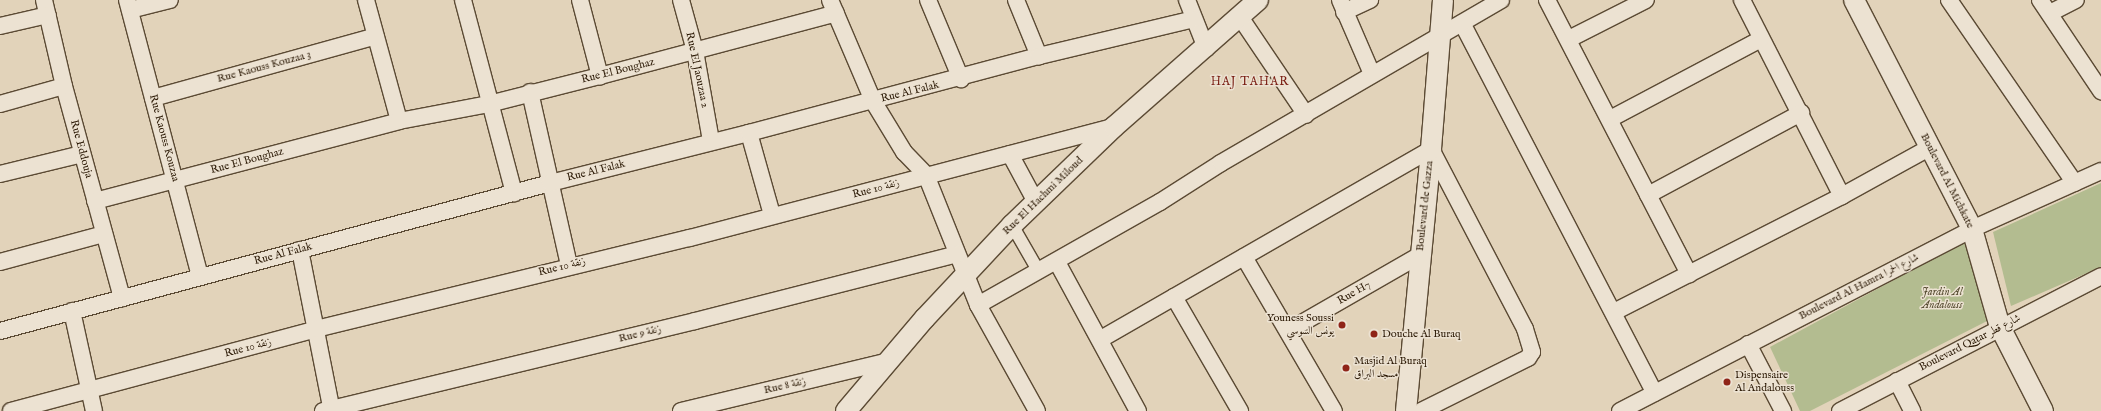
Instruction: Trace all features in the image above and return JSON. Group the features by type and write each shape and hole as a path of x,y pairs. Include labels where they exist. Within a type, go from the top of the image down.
{"street":[{"path":"129,5 170,0"},
{"path":"366,0 399,122"},
{"path":"463,0 489,104 514,192"},
{"path":"580,0 600,76"},
{"name":"Rue El Jaouzaa 2","path":"681,0 695,51 711,141"},
{"path":"928,0 961,78"},
{"path":"1016,0 1038,56"},
{"path":"1187,0 1206,48"},
{"path":"1370,0 1342,6 1372,74"},
{"name":"Boulevard de Gazza","path":"1406,411 1420,255 1432,150 1443,0"},
{"path":"978,304 1057,262 1306,115 1372,74 1441,36 1501,0"},
{"path":"1547,0 1610,118 1689,274"},
{"path":"1569,39 1646,0"},
{"path":"1742,0 1761,40 1801,113 1842,196"},
{"name":"Boulevard Al Michkate","path":"1854,0 1972,229 2000,327 2043,411"},
{"path":"1949,0 2075,183"},
{"path":"2040,0 2099,83"},
{"path":"2050,13 2076,0"},
{"name":"Rue Kaouss Kouzaa","path":"129,5 200,277"},
{"path":"833,6 873,101 904,152 926,175 978,304 1037,411"},
{"name":"Rue El Boughaz","path":"95,202 399,122 489,104 530,92 600,76 695,51 833,6"},
{"path":"0,26 46,7"},
{"name":"Rue Eddouja","path":"46,7 64,86 122,298"},
{"path":"1245,7 1306,115"},
{"name":"Rue El Hachmi Miloud","path":"846,411 965,274 1012,225 1114,127 1206,48 1245,7"},
{"name":"Rue Al Falak","path":"0,331 514,192 873,101 1038,56 1194,19"},
{"path":"1462,23 1655,393"},
{"name":"Rue Kaouss Kouzaa 3","path":"153,98 376,36"},
{"path":"1610,118 1761,40"},
{"path":"0,104 64,86"},
{"path":"530,92 569,265"},
{"path":"1648,195 1801,113"},
{"name":"Rue 10 زنقة","path":"10,411 90,391 316,329 569,265 690,238 772,215 1114,127"},
{"path":"749,133 772,215"},
{"path":"1614,312 1842,196 1930,148"},
{"path":"1100,339 1432,150 1525,328 1532,352 1528,358 1421,411"},
{"path":"0,174 82,154"},
{"path":"1010,154 1036,202"},
{"name":"Boulevard Al Hamra شارع الحمرا","path":"1620,411 1972,229 2101,171"},
{"path":"1012,225 1039,272"},
{"path":"0,262 104,234"},
{"path":"300,250 316,329 329,410"},
{"name":"Rue 9 زنقة","path":"329,410 695,321 957,254"},
{"name":"Rue H7","path":"1288,331 1420,255"},
{"path":"1244,257 1334,411"},
{"path":"1057,262 1138,411"},
{"name":"Boulevard Qatar شارع قطر","path":"1840,411 2101,276"},
{"path":"1174,297 1240,411"},
{"path":"72,311 94,411"},
{"path":"1748,344 1783,411"},
{"name":"Rue 8 زنقة","path":"681,411 889,361"},
{"path":"1897,381 1912,411"}],"green space":[{"path":"2101,183 2101,267 2011,306 1993,232"},
{"name":"Jardin Al Andalouss","path":"1964,242 1991,319 1810,411 1800,411 1770,347"}],"place":[{"name":"Youness Soussi يونس السوسي","path":"1342,325"},
{"name":"Douche Al Buraq","path":"1374,334"},
{"name":"Masjid Al Buraq مسجد البراق","path":"1346,368"},
{"name":"Dispensaire Al Andalouss","path":"1727,382"}],"district":[{"name":"HAJ TAHAR","path":"1250,82"}]}
